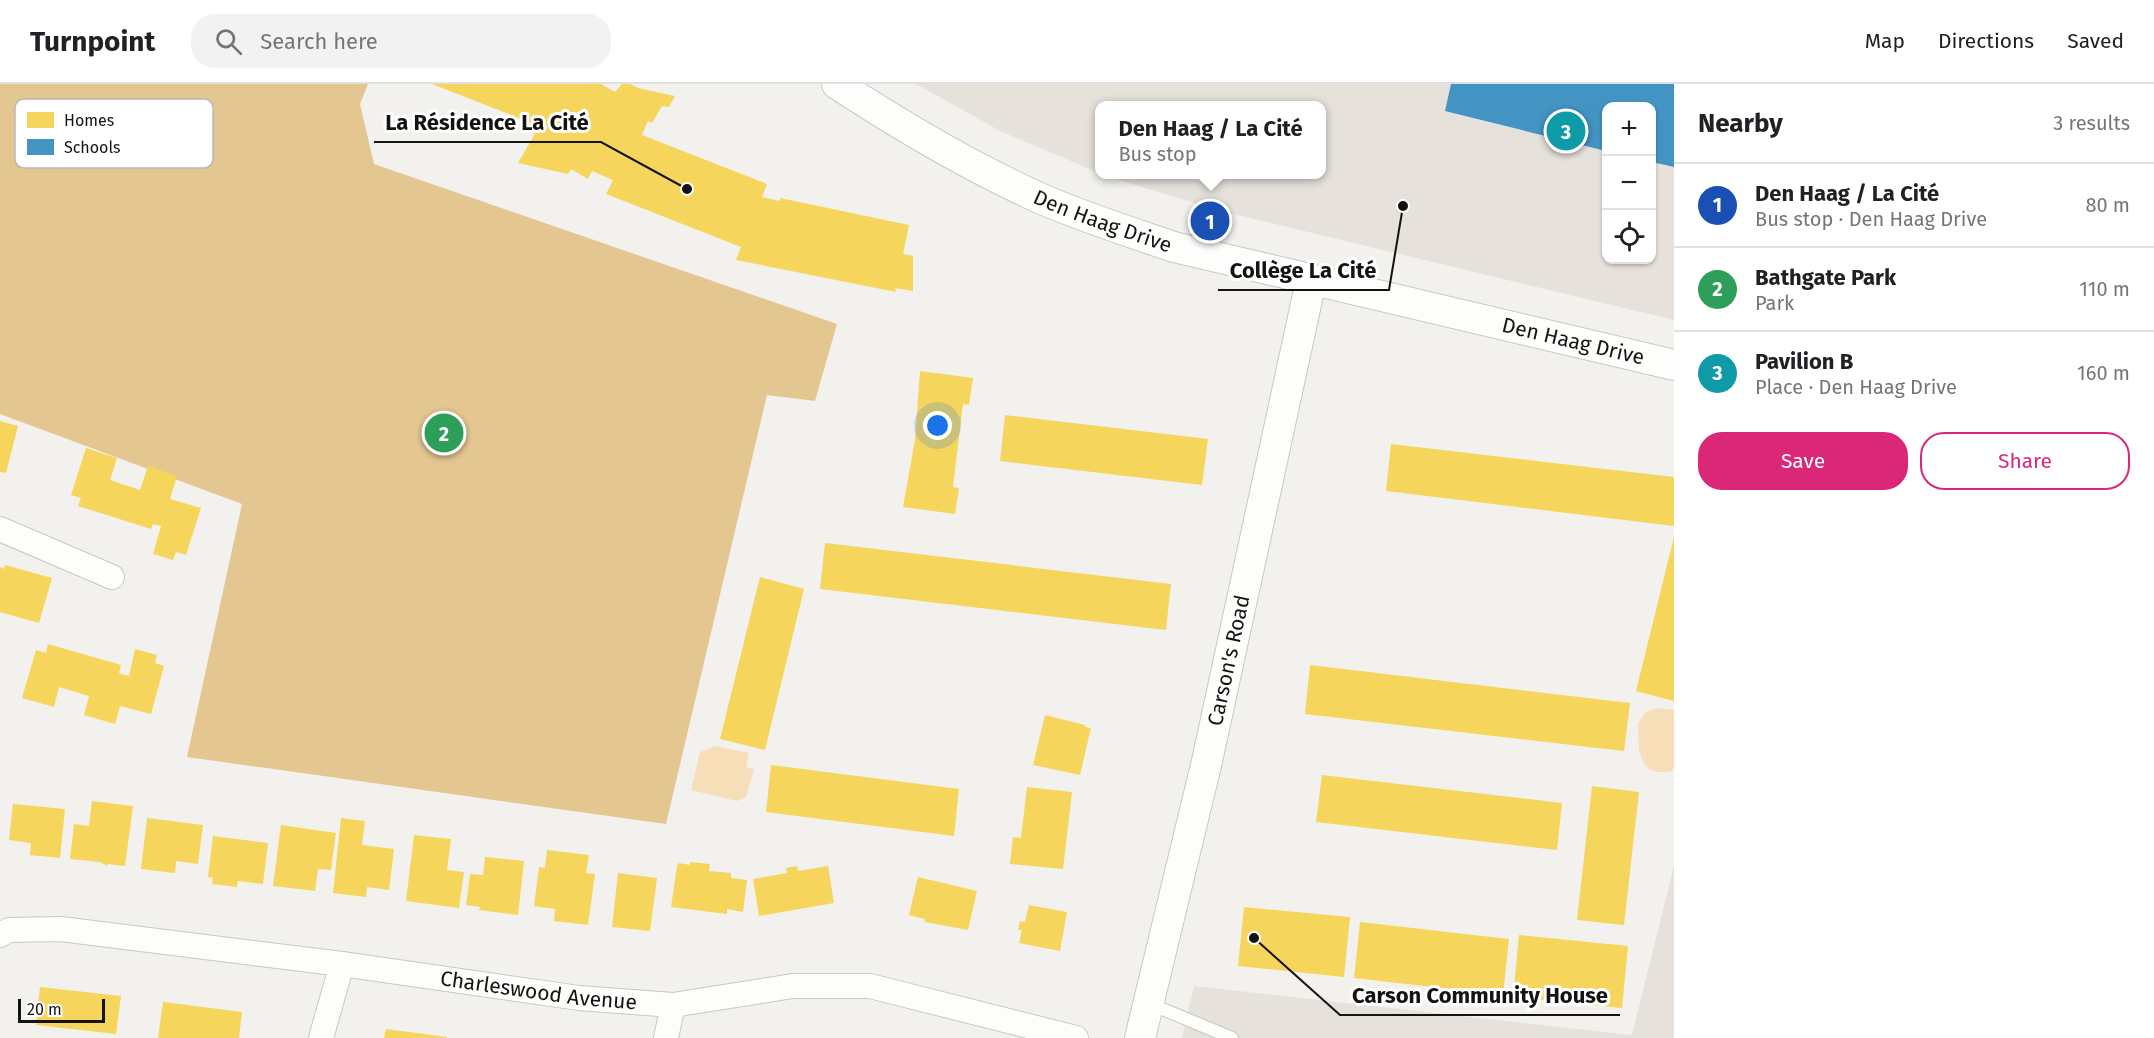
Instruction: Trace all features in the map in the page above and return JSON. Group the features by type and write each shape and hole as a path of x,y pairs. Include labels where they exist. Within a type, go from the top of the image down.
{"street":[{"name":"Den Haag Drive","path":"837,84 981,170 1045,200 1174,247 1674,365"},
{"name":"Carson's Road","path":"1140,1038 1207,761 1311,281"},
{"path":"0,529 112,577"},
{"name":"Charleswood Avenue","path":"0,935 9,930 61,929 342,964 579,998 674,1005 793,986 870,986 1076,1038"},
{"path":"321,1038 342,964"},
{"path":"666,1038 674,1005"}],"lane":[{"path":"1148,1003 1232,1038"}],"shaded area":[{"path":"0,84 368,84 360,104 374,164 837,324 815,401 767,395 666,824 187,757 242,504 0,414"},
{"path":"916,84 1674,84 1674,320 1225,212 1115,179 1326,179 1326,101 1095,101 1095,171 1000,131"},
{"path":"1657,708 1674,710 1674,767 1672,771 1652,770 1646,766 1640,751 1638,723 1646,712"},
{"path":"715,746 749,753 746,767 754,769 746,797 737,801 691,790 700,752"},
{"path":"1674,865 1674,1038 1182,1038 1194,986 1632,1035"}],"building: Homes":[{"path":"432,84 601,84 615,92 622,84 630,84 638,88 675,96 669,107 662,106 652,123 648,121 642,135 767,184 762,197 780,201 780,198 909,225 903,254 913,256 913,291 895,288 896,292 736,260 741,247 606,194 613,180 592,171 588,179 571,169 568,174 518,163 535,134 526,129 529,122"},
{"path":"920,371 973,378 969,405 963,404 953,487 959,488 955,514 903,507 915,440"},
{"path":"1005,415 1208,439 1202,485 1000,461"},
{"path":"0,421 18,426 6,473 0,472"},
{"path":"1391,444 1674,477 1674,526 1386,491"},
{"path":"86,448 117,458 110,480 140,490 148,466 177,476 170,499 201,508 186,555 176,552 173,560 153,554 161,526 153,524 151,529 78,506 81,498 71,495"},
{"path":"1674,537 1674,701 1636,691"},
{"path":"825,543 1171,584 1166,630 820,589"},
{"path":"5,565 52,578 39,623 0,612 0,567 4,569"},
{"path":"760,577 804,589 765,750 720,739"},
{"path":"48,644 121,665 119,673 129,676 135,649 157,655 155,663 164,666 151,714 120,706 115,724 84,715 89,696 59,687 54,707 22,698 36,650 46,653"},
{"path":"1310,665 1630,703 1624,751 1305,714"},
{"path":"1045,715 1091,728 1080,775 1033,765"},
{"path":"771,765 959,789 954,836 766,812"},
{"path":"1322,775 1562,803 1557,850 1316,822"},
{"path":"1592,786 1639,792 1624,925 1577,920"},
{"path":"1027,787 1072,792 1063,869 1010,864 1013,837 1021,838"},
{"path":"92,801 133,806 125,866 107,864 107,866 100,862 70,859 74,824 89,826"},
{"path":"13,804 65,809 60,858 30,855 31,843 9,840"},
{"path":"147,818 203,825 198,864 176,861 175,873 141,869"},
{"path":"341,818 365,821 362,845 394,849 389,890 367,887 366,897 333,893"},
{"path":"281,825 336,833 331,870 318,869 315,891 273,886"},
{"path":"414,835 451,839 447,870 464,872 459,908 406,901"},
{"path":"213,836 268,843 263,884 238,881 237,887 212,884 213,878 208,877"},
{"path":"547,850 589,855 586,873 595,874 588,925 554,921 555,909 534,906 539,867 545,868"},
{"path":"485,857 524,861 518,915 479,910 480,907 466,905 470,874 483,875"},
{"path":"690,862 710,864 709,871 731,873 731,878 747,880 743,912 727,909 727,914 671,907 677,866 679,863 690,865"},
{"path":"797,866 798,871 828,866 834,903 759,916 753,879 787,873 786,868"},
{"path":"618,873 657,878 650,931 612,927"},
{"path":"918,877 977,891 968,930 925,922 925,919 909,915"},
{"path":"1029,905 1067,912 1060,951 1019,943 1022,930 1018,930 1020,921 1025,922"},
{"path":"1244,907 1350,917 1344,977 1238,966"},
{"path":"1360,922 1509,939 1503,995 1354,978"},
{"path":"1519,935 1628,946 1622,1008 1513,997"},
{"path":"40,987 121,996 116,1034 36,1025"},
{"path":"163,1002 242,1012 239,1038 158,1038"},
{"path":"386,1029 447,1037 447,1038 384,1038"}],"building: Schools":[{"path":"1451,84 1674,84 1674,167 1656,163 1656,102 1602,102 1602,150 1445,111"}],"place":[{"name":"Pavilion B","path":"1566,131"},
{"name":"La Résidence La Cité","path":"687,189"},
{"name":"Collège La Cité","path":"1403,206"},
{"name":"Den Haag / La Cité","path":"1210,221"},
{"name":"Bathgate Park","path":"444,433"},
{"name":"Carson Community House","path":"1254,938"}]}
